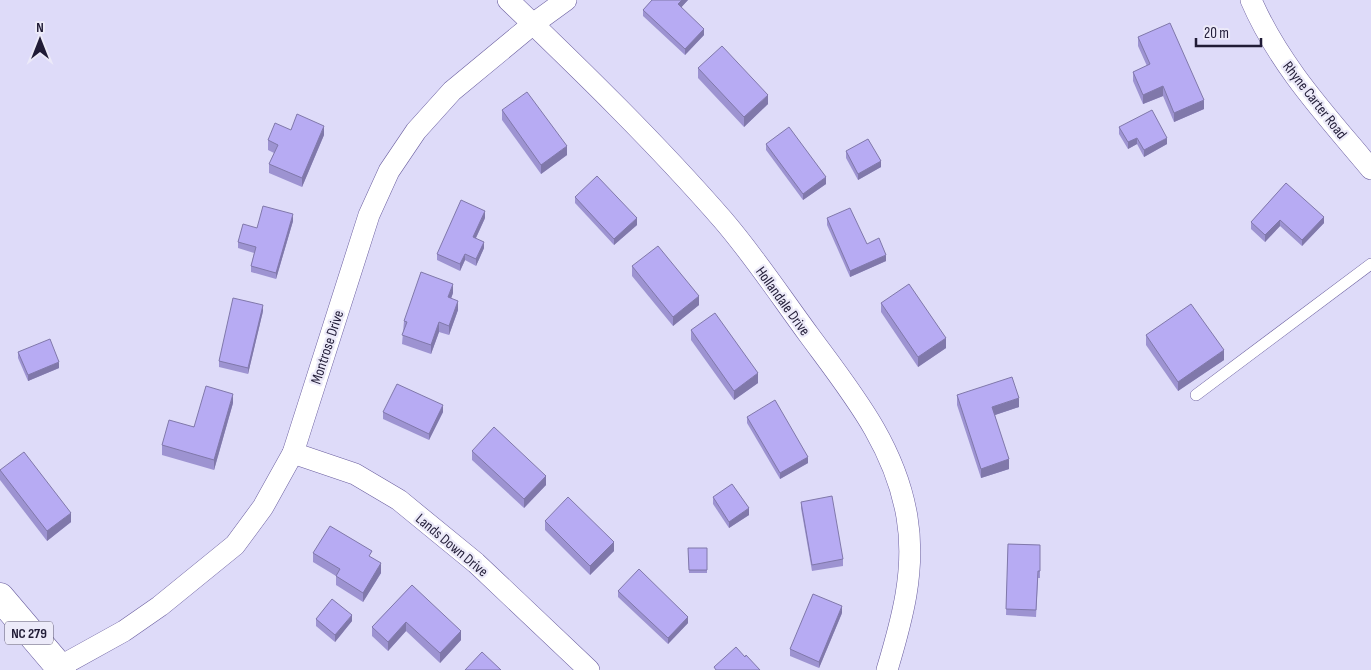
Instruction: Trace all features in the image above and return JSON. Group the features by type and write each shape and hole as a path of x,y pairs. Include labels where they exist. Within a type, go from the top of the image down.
{"main road":[{"name":"NC 279","path":"0,597 61,668"}],"street":[{"name":"Hollandale Drive","path":"508,0 671,162 725,222 871,421 899,486 907,517 910,552 909,588 887,670"},
{"name":"Montrose Drive","path":"61,668 124,632 160,606 235,545 263,507 293,453 369,215 389,171 416,131 452,91 533,24 566,0"},
{"name":"Rhyne Carter Road","path":"1251,0 1263,29 1291,72 1371,169"},
{"name":"Lands Down Drive","path":"293,453 355,474 399,500 476,563 589,670"}],"lane":[{"path":"1196,395 1371,264"}],"building":[{"path":"652,0 682,0 678,4 704,29 685,49 643,10"},
{"path":"1170,23 1204,100 1174,113 1163,86 1143,95 1133,72 1150,64 1138,37"},
{"path":"722,46 768,95 744,117 698,68"},
{"path":"527,92 567,146 541,165 502,110"},
{"path":"1152,110 1167,138 1144,150 1137,138 1128,142 1119,127"},
{"path":"297,114 324,126 302,178 269,164 278,145 268,140 275,123 291,130"},
{"path":"789,127 826,177 803,194 766,144"},
{"path":"868,139 881,161 858,174 846,151"},
{"path":"597,176 637,218 614,239 575,197"},
{"path":"1286,183 1324,217 1302,240 1280,220 1265,235 1251,222"},
{"path":"461,200 485,211 473,237 484,242 476,259 465,254 460,264 437,254"},
{"path":"263,206 293,214 276,273 251,266 256,247 238,242 243,224 257,228"},
{"path":"850,208 867,244 879,238 886,255 850,271 827,218"},
{"path":"658,246 699,296 673,317 632,266"},
{"path":"421,272 453,284 448,297 458,301 449,326 439,322 431,345 402,335 407,322 404,321"},
{"path":"909,284 946,338 918,357 881,303"},
{"path":"233,298 263,305 248,368 219,361"},
{"path":"1191,304 1224,350 1178,382 1146,335"},
{"path":"715,313 758,373 734,391 691,330"},
{"path":"50,339 59,362 28,375 18,352"},
{"path":"1012,377 1019,398 992,407 1009,459 981,469 957,395"},
{"path":"397,384 443,405 429,434 383,412"},
{"path":"206,386 233,394 214,460 162,445 169,420 194,427"},
{"path":"775,400 808,457 780,473 747,417"},
{"path":"494,427 546,476 524,499 472,451"},
{"path":"24,452 71,513 47,531 0,470"},
{"path":"732,484 749,508 729,522 713,497"},
{"path":"832,496 843,559 812,565 801,502"},
{"path":"568,497 614,542 590,566 545,521"},
{"path":"330,526 372,551 369,556 381,563 363,593 336,576 340,569 313,553"},
{"path":"1008,544 1040,545 1040,571 1038,571 1036,610 1006,609"},
{"path":"688,548 707,548 707,570 689,570"},
{"path":"639,569 688,617 668,638 618,591"},
{"path":"412,585 461,631 440,653 406,622 388,642 372,627"},
{"path":"813,594 842,606 819,662 790,649"},
{"path":"332,599 352,615 335,635 316,619"},
{"path":"736,647 760,670 716,670 714,667"},
{"path":"482,652 501,670 465,670"}]}
